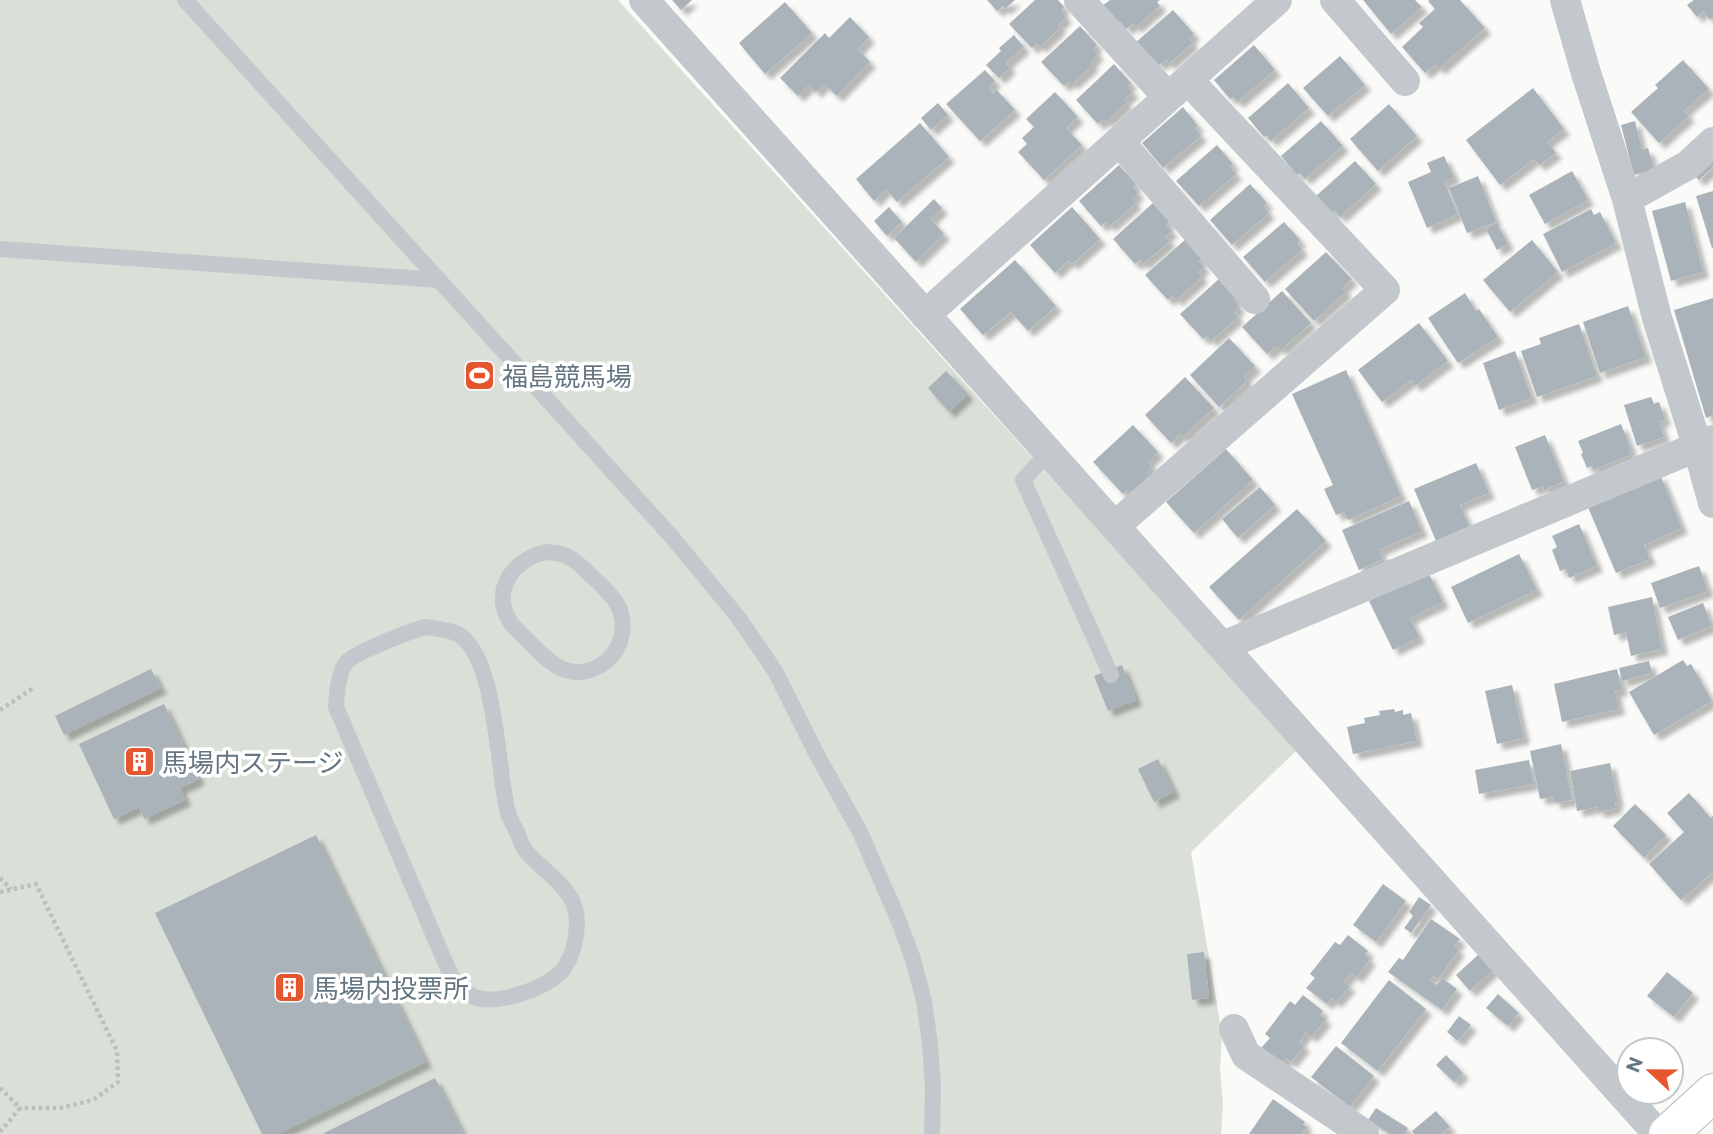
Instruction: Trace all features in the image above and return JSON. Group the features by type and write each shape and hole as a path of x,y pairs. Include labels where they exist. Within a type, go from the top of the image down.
{"street":[{"path":"644,0 1658,1134"},
{"path":"1079,0 1178,88 1385,290 1115,526"},
{"path":"925,315 1277,0"},
{"path":"1335,0 1405,81"},
{"path":"1565,0 1627,198 1657,318 1705,442 1713,503"},
{"path":"1119,141 1255,299"},
{"path":"1627,198 1688,165 1713,142"},
{"path":"1223,646 1705,442"},
{"path":"1234,1029 1246,1055 1364,1134"},
{"path":"1668,1134 1713,1093"}],"lane":[{"path":"185,0 671,536 738,617 775,671 860,832 913,959 924,1001 930,1044 932,1134"},
{"path":"0,249 439,280"},
{"path":"1048,453 1023,480 1111,675"},
{"path":"546,552 571,558 610,594 623,618 619,645 611,657 600,666 573,672 560,669 548,661 510,622 503,600 508,578 514,568 534,555 546,552"},
{"path":"425,627 446,630 460,636 472,649 484,672 508,815 523,846 569,895 576,909 576,941 561,972 525,992 494,1000 471,996 452,978 341,718 336,707 341,673 347,660 403,634 425,627"}],"path":[{"path":"0,710 35,687"},
{"path":"0,878 11,889"},
{"path":"0,892 36,884 117,1051 118,1082 93,1100 60,1108 20,1108 0,1088"},
{"path":"0,1132 20,1108"}],"shaded area":[{"name":"福島競馬場","path":"0,0 618,0 1297,750 1191,852 1222,1034 1221,1134 0,1134"}],"building":[{"path":"672,0 692,0 681,10"},
{"path":"987,0 1015,0 1005,9 1003,6 997,11"},
{"path":"1035,0 1058,0 1064,7 1061,11 1066,17 1058,25 1060,28 1040,47 1037,43 1032,48 1009,24"},
{"path":"1110,0 1160,0 1157,2 1160,6 1136,27 1133,24 1126,29 1120,21 1117,24 1102,6"},
{"path":"1363,0 1415,0 1422,7 1391,34"},
{"path":"1460,0 1485,28 1439,69 1436,64 1425,73 1402,47 1423,27 1419,23 1435,9 1428,1"},
{"path":"1694,0 1713,0 1713,17 1710,20 1703,11 1697,17 1687,5"},
{"path":"785,2 812,33 765,74 739,43"},
{"path":"1173,10 1194,34 1189,39 1193,43 1169,64 1166,60 1159,65 1152,58 1150,60 1135,43"},
{"path":"850,17 869,37 858,49 870,62 837,96 824,84 816,92 809,85 798,96 780,78 825,33 829,38"},
{"path":"1080,26 1097,45 1093,49 1098,54 1090,62 1093,65 1072,84 1069,81 1064,86 1041,62"},
{"path":"1014,35 1024,47 1006,63 1010,68 999,78 986,65"},
{"path":"1254,45 1275,70 1238,102 1233,97 1230,99 1214,80"},
{"path":"1340,56 1365,85 1328,116 1303,88"},
{"path":"1683,60 1709,89 1684,111 1689,116 1659,143 1631,112 1658,88 1655,85"},
{"path":"1114,64 1131,83 1127,87 1133,92 1124,100 1127,103 1106,122 1104,119 1098,124 1076,100"},
{"path":"985,70 995,81 989,88 993,93 996,89 1015,110 980,141 946,104"},
{"path":"1288,83 1309,108 1271,141 1266,135 1264,137 1248,118"},
{"path":"1533,88 1564,129 1547,142 1556,153 1539,165 1534,159 1500,185 1466,140"},
{"path":"1055,92 1078,117 1066,128 1082,145 1044,180 1018,152 1027,144 1022,138 1034,127 1026,119"},
{"path":"938,103 948,115 931,130 921,118"},
{"path":"1389,104 1417,136 1378,171 1350,139"},
{"path":"1183,107 1198,126 1195,128 1201,136 1163,168 1142,143"},
{"path":"1321,121 1343,146 1305,179 1300,173 1297,175 1281,156"},
{"path":"1635,121 1642,150 1648,148 1654,169 1634,175 1621,125"},
{"path":"920,123 949,157 897,202 886,189 874,201 856,179"},
{"path":"1217,145 1233,164 1230,167 1236,174 1199,206 1176,181"},
{"path":"1713,154 1713,167 1699,180 1692,173"},
{"path":"1444,156 1454,177 1444,182 1458,214 1427,228 1408,182 1431,172 1427,163"},
{"path":"1355,161 1376,184 1340,217 1335,211 1332,214 1316,196"},
{"path":"1119,165 1136,184 1133,187 1138,193 1132,199 1136,203 1110,226 1106,222 1101,226 1079,201"},
{"path":"1572,171 1588,200 1545,224 1529,195"},
{"path":"1478,176 1496,222 1467,233 1449,188"},
{"path":"1250,184 1267,203 1263,206 1269,213 1232,245 1210,220"},
{"path":"1713,191 1713,248 1712,248 1696,196"},
{"path":"934,199 942,208 931,219 944,234 916,262 894,238"},
{"path":"1685,202 1703,272 1671,281 1652,211"},
{"path":"1153,203 1169,222 1166,225 1172,231 1165,237 1170,241 1143,264 1140,260 1135,264 1113,239"},
{"path":"889,207 902,222 887,236 874,221"},
{"path":"1072,207 1100,239 1072,264 1069,260 1055,273 1030,245"},
{"path":"1591,209 1594,215 1600,212 1616,243 1562,272 1543,234"},
{"path":"1284,222 1300,240 1297,243 1302,250 1265,282 1243,257"},
{"path":"1497,223 1508,244 1497,250 1486,229"},
{"path":"1186,239 1202,258 1199,261 1204,267 1198,272 1202,277 1177,300 1172,296 1168,300 1145,275"},
{"path":"1532,240 1558,272 1510,312 1483,280"},
{"path":"1326,252 1352,279 1342,288 1346,292 1314,321 1285,289"},
{"path":"1015,260 1056,306 1028,331 1011,312 983,335 960,309"},
{"path":"1220,278 1237,297 1234,300 1239,307 1234,312 1238,317 1211,341 1207,336 1203,339 1180,314"},
{"path":"1282,291 1311,323 1281,350 1277,346 1267,354 1242,327"},
{"path":"1465,293 1498,337 1458,363 1428,318"},
{"path":"1713,298 1713,415 1706,418 1674,310"},
{"path":"1628,306 1646,357 1600,373 1583,322"},
{"path":"1419,323 1448,361 1415,386 1411,380 1382,402 1358,370"},
{"path":"1579,324 1597,376 1537,397 1521,351 1541,344 1539,338"},
{"path":"1229,338 1255,366 1244,377 1247,381 1219,407 1190,375"},
{"path":"1515,351 1532,398 1499,410 1483,363"},
{"path":"1346,370 1401,496 1348,520 1344,512 1336,515 1324,489 1333,485 1292,394"},
{"path":"946,371 968,394 949,412 928,388"},
{"path":"1185,377 1214,408 1183,437 1180,434 1171,443 1145,415"},
{"path":"1651,397 1654,404 1659,402 1665,420 1659,421 1664,437 1637,446 1624,405"},
{"path":"1621,424 1631,455 1593,470 1592,466 1587,468 1578,441"},
{"path":"1133,425 1158,452 1148,462 1152,467 1146,473 1149,476 1130,493 1127,490 1123,494 1093,462"},
{"path":"1545,435 1564,481 1544,490 1543,486 1532,490 1515,447"},
{"path":"1226,449 1253,480 1194,533 1166,502"},
{"path":"1476,463 1489,493 1460,505 1469,526 1436,541 1414,489"},
{"path":"1660,474 1682,528 1644,545 1650,559 1616,573 1587,505"},
{"path":"1260,487 1275,505 1238,538 1222,519"},
{"path":"1409,501 1422,531 1379,550 1383,559 1359,570 1342,530"},
{"path":"1297,509 1326,541 1239,620 1209,587"},
{"path":"1579,524 1597,566 1569,578 1566,569 1560,571 1552,550 1557,547 1552,536"},
{"path":"1519,554 1537,590 1468,623 1451,587"},
{"path":"1699,566 1708,591 1660,608 1651,583"},
{"path":"1428,572 1443,602 1410,618 1419,637 1393,650 1369,601"},
{"path":"1652,597 1662,649 1631,656 1626,632 1614,635 1608,607"},
{"path":"1703,603 1712,626 1678,640 1668,617"},
{"path":"1683,660 1687,666 1691,664 1712,701 1654,735 1629,692"},
{"path":"1649,661 1652,673 1622,681 1619,668"},
{"path":"1122,665 1136,700 1108,711 1094,676"},
{"path":"151,669 161,688 64,735 55,716"},
{"path":"1617,669 1622,690 1615,691 1619,709 1562,722 1554,684"},
{"path":"1512,685 1524,738 1497,744 1485,691"},
{"name":"馬場内ステージ","path":"164,704 199,779 180,788 185,800 144,819 139,807 114,819 79,744"},
{"path":"1394,709 1395,712 1403,710 1403,715 1411,713 1417,741 1353,754 1347,727 1365,723 1364,718 1380,715 1379,711"},
{"path":"1561,744 1572,800 1555,803 1553,797 1540,799 1530,751"},
{"path":"1158,759 1174,792 1154,802 1138,769"},
{"path":"1529,760 1534,784 1479,794 1475,770"},
{"path":"1610,763 1618,802 1615,803 1616,808 1598,812 1597,807 1577,811 1570,771"},
{"path":"1689,793 1711,818 1713,816 1713,872 1681,900 1649,864 1684,832 1667,813"},
{"path":"1635,804 1666,835 1644,858 1613,826"},
{"name":"馬場内投票所","path":"316,835 426,1062 278,1134 262,1134 155,913"},
{"path":"1383,884 1406,901 1376,942 1353,925"},
{"path":"1419,897 1431,905 1411,933 1404,928 1413,916 1409,912"},
{"path":"1431,919 1460,939 1454,947 1459,950 1438,979 1433,975 1430,980 1437,985 1442,978 1457,989 1442,1010 1388,972 1399,958 1403,960"},
{"path":"1348,935 1368,951 1365,955 1370,959 1357,977 1351,973 1344,982 1350,986 1336,1002 1331,998 1327,1004 1306,988 1315,978 1310,974 1335,942 1340,945"},
{"path":"1204,952 1209,998 1192,1000 1187,954"},
{"path":"1479,954 1493,970 1470,991 1456,975"},
{"path":"1667,972 1693,993 1674,1017 1647,996"},
{"path":"1389,980 1426,1009 1378,1071 1341,1043"},
{"path":"1498,994 1519,1013 1508,1026 1486,1008"},
{"path":"1303,995 1323,1011 1320,1015 1326,1019 1311,1037 1306,1032 1299,1042 1304,1046 1291,1062 1286,1058 1282,1064 1261,1048 1270,1038 1265,1034 1290,1001 1295,1005"},
{"path":"1459,1016 1471,1025 1458,1041 1447,1032"},
{"path":"1336,1046 1374,1076 1350,1107 1311,1077"},
{"path":"1446,1055 1463,1073 1454,1082 1436,1065"},
{"path":"435,1078 463,1134 322,1134"},
{"path":"1273,1099 1305,1122 1303,1125 1307,1127 1302,1134 1249,1134"},
{"path":"1376,1108 1408,1128 1404,1134 1390,1134 1368,1120"},
{"path":"1436,1111 1450,1127 1441,1134 1414,1134 1412,1131"}],"place":[{"name":"福島競馬場","path":"479,375"},
{"name":"馬場内ステージ","path":"139,761"},
{"name":"馬場内投票所","path":"290,987"}]}
